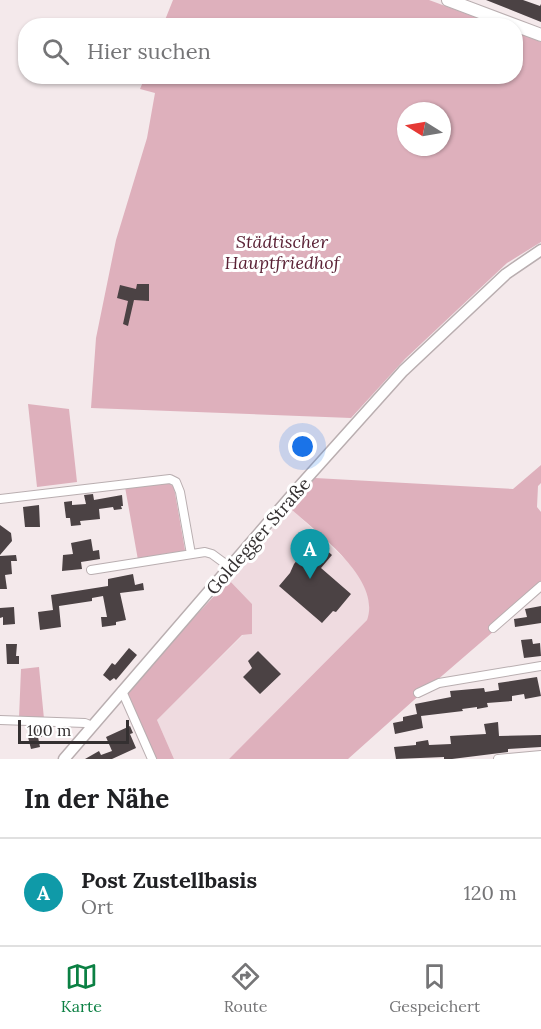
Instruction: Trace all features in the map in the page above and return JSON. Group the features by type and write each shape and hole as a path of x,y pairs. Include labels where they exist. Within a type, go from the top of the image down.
{"main road":[{"path":"448,0 496,18"},
{"path":"523,28 541,35"}],"street":[{"name":"Goldegger Straße","path":"68,756 298,488 403,371 506,274 541,250"},
{"path":"0,499 170,479 176,482 180,492 191,554"},
{"path":"91,570 208,552 231,568"},
{"path":"494,627 541,586"},
{"path":"418,693 439,683 541,666"},
{"path":"122,691 152,759"},
{"path":"0,720 85,723 92,726"},
{"path":"498,759 541,754"}],"shaded area":[{"path":"290,508 359,575 370,602 370,613 367,620 229,759 174,759 157,720 243,635 252,634 252,604 229,580"}],"green space":[{"path":"173,0 429,0 478,18 166,18"},
{"name":"Städtischer Hauptfriedhof","path":"523,35 541,42 541,242 507,263 405,359 351,418 91,408 96,338 116,240 147,138 155,93 140,89 142,84 523,84"},
{"path":"28,404 69,409 77,482 37,487"},
{"path":"541,465 537,507 541,512 541,581 490,625 494,631 348,759 229,759 367,620 369,604 365,589 356,573 330,544 290,508 315,478 513,489"},
{"path":"167,482 174,487 185,550 138,560 125,487"},
{"path":"229,580 252,604 252,634 242,635 157,720 174,759 155,759 128,694 175,638"},
{"path":"39,667 44,719 19,718 21,669"}],"building":[{"path":"486,0 523,0 540,6 541,4 541,22"},
{"path":"137,284 149,284 149,301 134,300 128,326 123,324 128,301 117,298 120,285 136,289"},
{"path":"93,494 94,500 122,495 122,509 114,510 113,507 99,509 100,519 80,521 81,525 71,526 70,518 66,518 64,502 72,501 72,505 86,504 84,495"},
{"path":"39,505 40,527 25,527 23,507"},
{"path":"0,525 11,533 12,541 0,555"},
{"path":"91,539 93,551 99,550 100,559 81,562 82,569 62,571 63,555 73,554 71,543"},
{"path":"316,541 332,555 321,568 351,594 336,612 333,611 322,623 279,586 298,559 299,561"},
{"path":"16,555 17,561 11,561 12,574 5,575 7,589 0,589 0,556"},
{"path":"133,574 135,585 143,583 144,590 120,593 126,620 116,622 116,625 102,627 101,617 107,617 103,596 92,598 92,601 59,606 61,627 40,630 38,612 53,610 51,595 108,586 108,579"},
{"path":"541,606 541,623 515,627 514,619 527,617 525,609"},
{"path":"14,607 15,624 3,625 0,608"},
{"path":"532,639 533,644 540,643 541,656 524,658 521,640"},
{"path":"6,644 17,644 16,656 19,656 19,664 7,664"},
{"path":"129,648 137,655 116,680 114,678 110,681 103,675 112,663 115,665"},
{"path":"258,651 281,674 260,694 243,677 252,668 248,661"},
{"path":"537,677 541,696 525,699 524,694 512,696 512,701 487,703 488,707 421,716 423,728 395,734 393,723 403,721 403,717 417,714 415,704 451,697 450,691 484,688 485,692 499,690 498,683"},
{"path":"498,722 499,736 541,735 541,747 508,749 508,752 452,759 444,759 444,757 396,759 394,747 416,745 416,742 428,740 429,745 451,744 450,736 486,734 484,724"},
{"path":"130,726 133,733 130,734 136,748 112,759 85,759 99,751 101,755 112,751 106,737"},
{"path":"28,728 42,729 42,737 38,737 40,747 31,749"}],"place":[{"name":"Post Zustellbasis","path":"310,579"}]}
